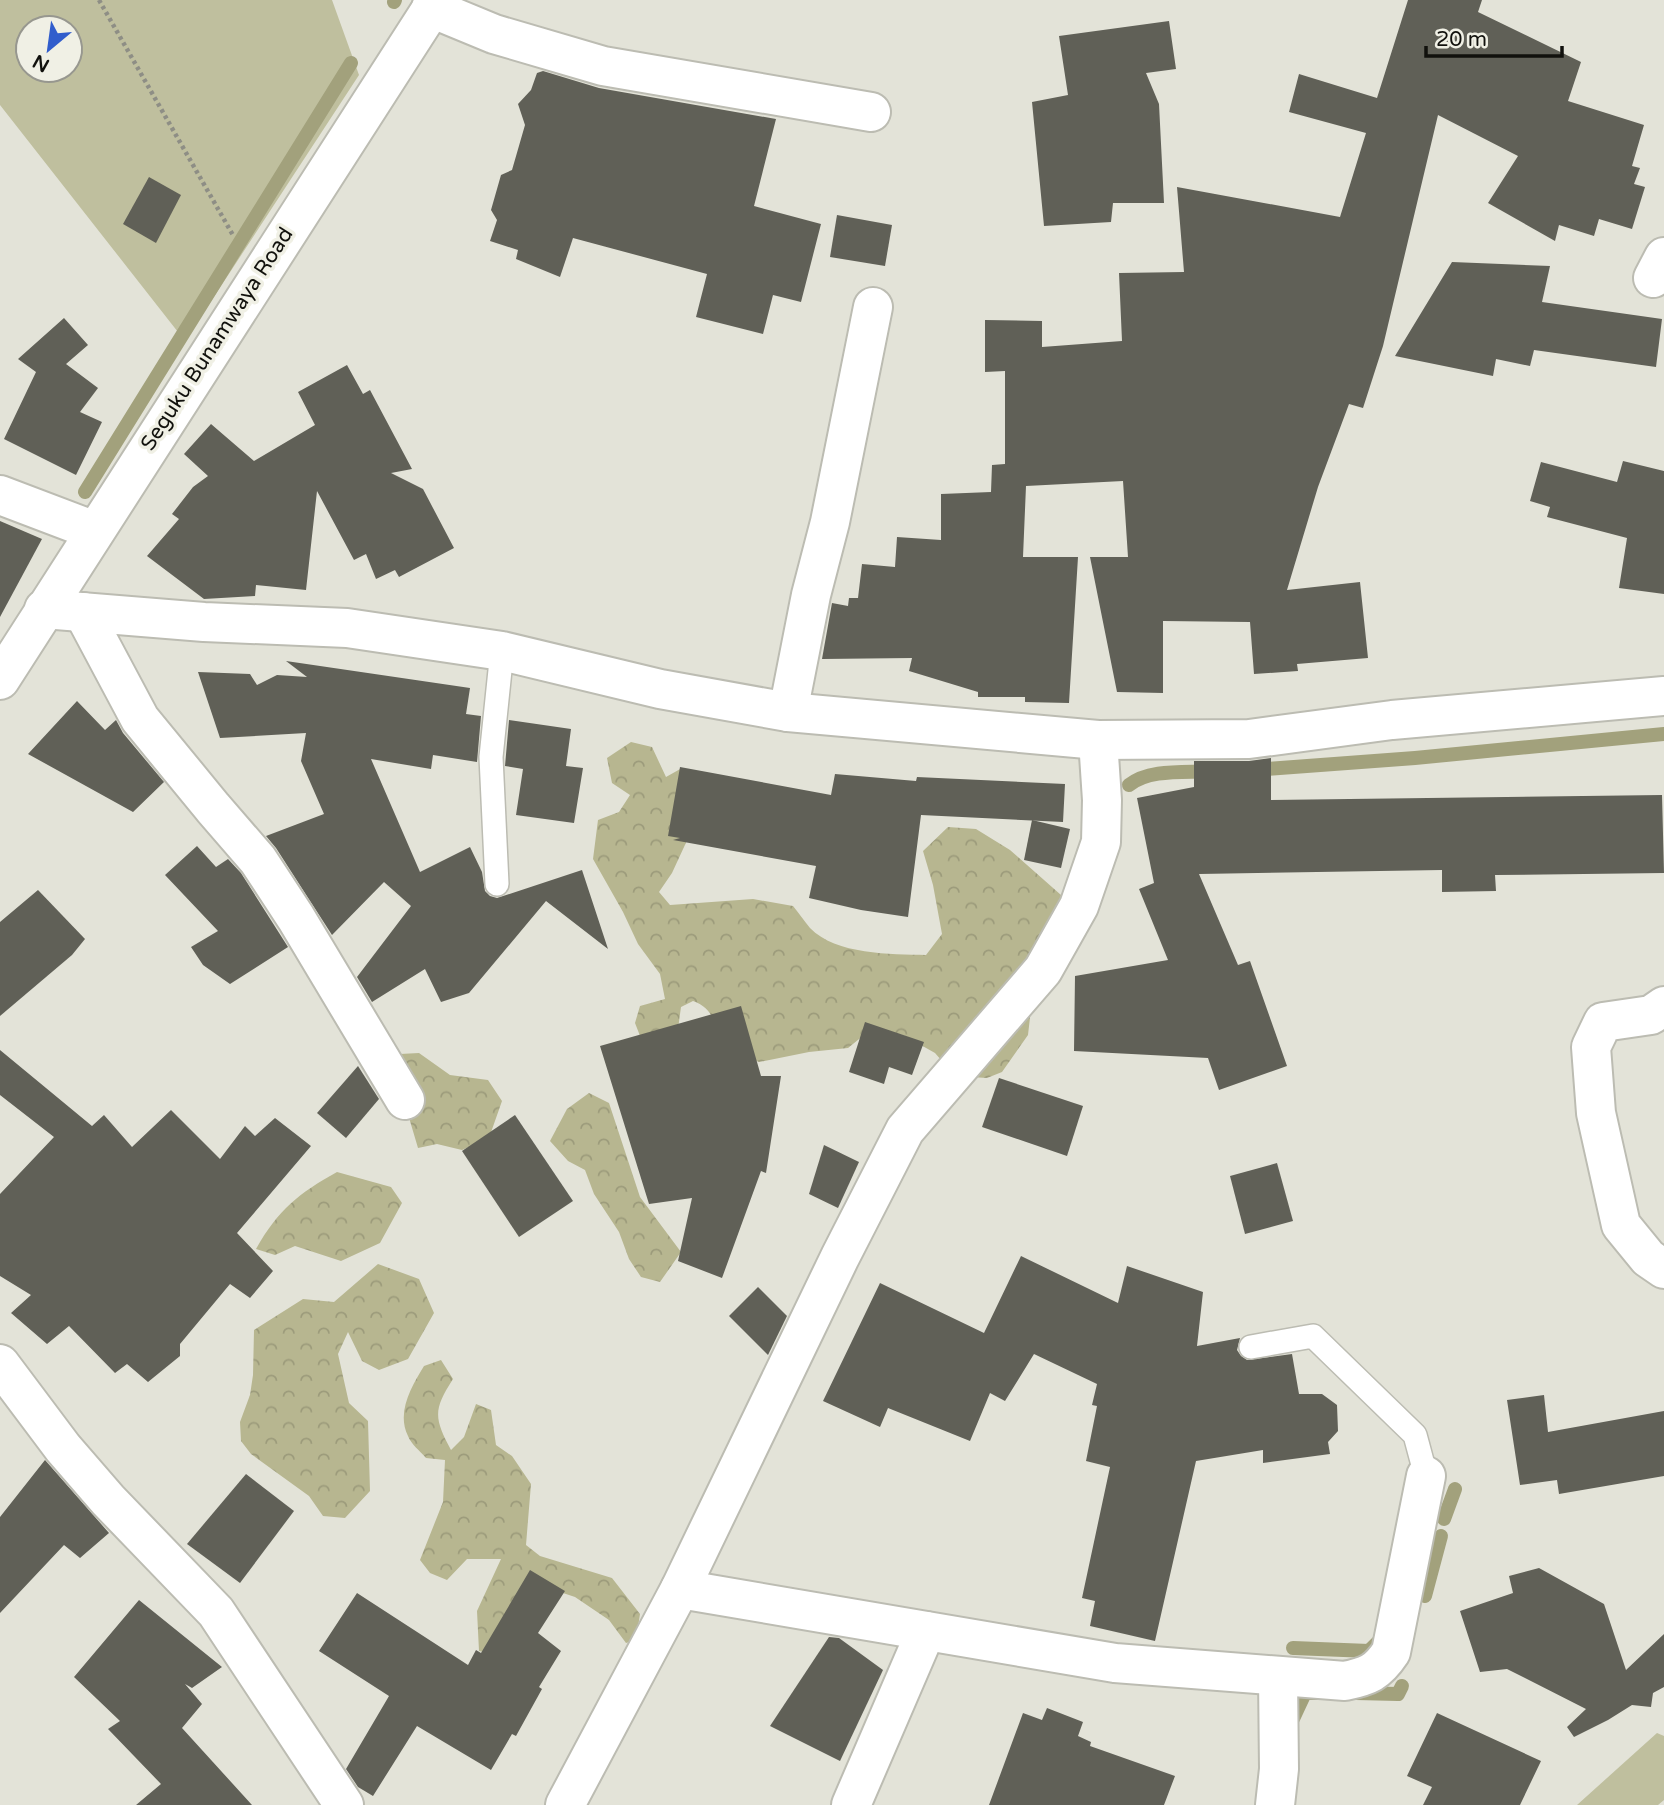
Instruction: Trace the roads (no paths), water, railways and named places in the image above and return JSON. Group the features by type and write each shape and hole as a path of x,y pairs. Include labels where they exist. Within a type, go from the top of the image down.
{"street":[{"path":"434,4 494,34 603,66 871,112"},
{"name":"Seguku Bunamwaya Road","path":"0,680 434,4"},
{"path":"788,712 873,307"},
{"path":"0,495 95,531"},
{"path":"44,609 204,622 347,628 502,651 660,688 788,712 1098,740 1249,739 1392,720 1664,696"},
{"path":"83,612 140,719 258,860 296,918 405,1100"},
{"path":"565,1805 680,1589 840,1257 905,1130 1043,970 1079,906 1101,842 1102,800 1098,740"},
{"path":"1664,1006 1651,1015 1603,1022 1591,1047 1596,1113 1621,1225 1648,1258 1664,1269"},
{"path":"0,1364 63,1448 108,1500 216,1612 344,1805"},
{"path":"680,1589 1115,1663 1345,1681 1365,1677 1381,1667 1391,1652 1426,1476"},
{"path":"851,1805 926,1631"},
{"path":"1275,1805 1279,1769 1278,1676"}],"lane":[{"path":"497,884 491,757 502,651"},
{"path":"1251,1347 1313,1336 1415,1435 1426,1476"}],"waterway":[{"path":"85,492 351,63"},
{"path":"1254,770 1415,758 1664,734"},
{"path":"1129,785 1158,774 1213,771"},
{"path":"1444,1519 1455,1489"},
{"path":"1425,1596 1441,1536"},
{"path":"1293,1648 1369,1651 1381,1639"},
{"path":"1356,1693 1398,1694 1402,1686"},
{"path":"1291,1723 1305,1693 1318,1693"}]}
